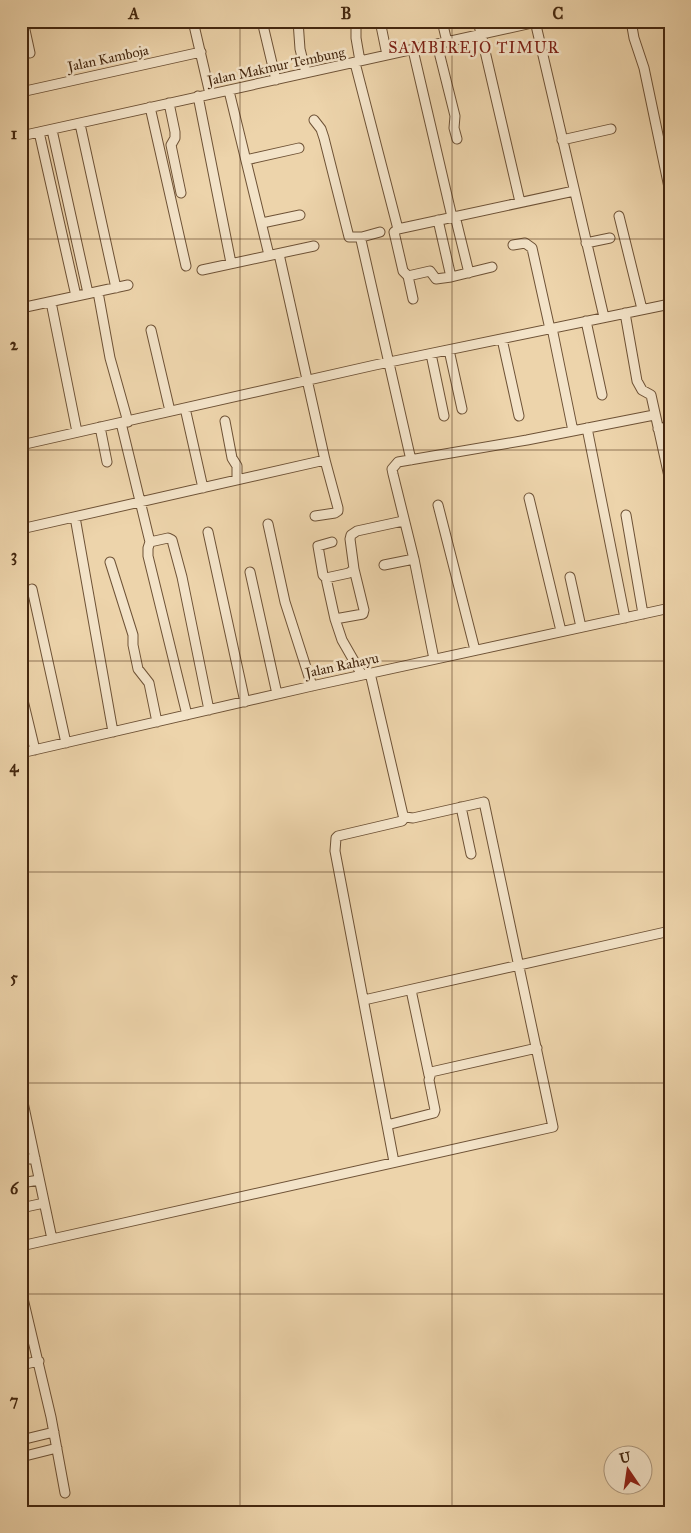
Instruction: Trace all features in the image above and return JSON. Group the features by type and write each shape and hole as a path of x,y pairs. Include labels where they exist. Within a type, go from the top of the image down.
{"street":[{"path":"23,21 30,53"},
{"path":"193,21 210,94"},
{"path":"262,21 276,80"},
{"path":"298,21 300,49 306,73"},
{"path":"356,21 358,62 398,229"},
{"path":"380,21 387,55"},
{"path":"442,21 448,42"},
{"path":"478,21 520,202"},
{"path":"631,21 644,68 670,192"},
{"path":"537,22 562,140 604,317"},
{"name":"Jalan Makmur Tembung","path":"21,136 537,22"},
{"path":"437,44 455,116 454,128 457,139"},
{"path":"413,50 469,273"},
{"name":"Jalan Kamboja","path":"21,92 200,52"},
{"path":"229,90 262,223 274,255 307,380 338,511 315,516"},
{"path":"198,96 231,263"},
{"path":"169,103 175,132 171,147 181,193"},
{"path":"150,107 186,266"},
{"path":"314,120 321,129 324,138 349,237 362,237 380,232"},
{"path":"80,124 116,288"},
{"path":"562,140 610,129"},
{"path":"52,130 88,293"},
{"path":"39,132 76,296"},
{"path":"246,160 298,148"},
{"path":"413,299 408,276 403,270 394,232 398,229 574,191"},
{"path":"262,223 300,215"},
{"path":"619,216 642,309"},
{"path":"438,220 451,277"},
{"path":"362,237 361,240 411,460"},
{"path":"586,243 610,238"},
{"path":"513,245 525,243 532,248 573,431"},
{"path":"202,270 314,246"},
{"path":"408,276 430,271 436,279 492,267"},
{"path":"21,308 128,285"},
{"path":"98,292 108,350 150,542 148,556 187,715"},
{"path":"51,302 77,432"},
{"path":"21,445 389,362 670,304"},
{"path":"625,313 638,381 642,390 651,395 670,480"},
{"path":"586,321 602,395"},
{"path":"151,330 170,411"},
{"path":"502,339 520,416"},
{"path":"448,350 462,409"},
{"path":"431,354 444,416"},
{"path":"185,408 203,488"},
{"path":"434,659 414,559 403,521 392,469 398,462 654,415"},
{"path":"225,421 232,458 237,466 237,480"},
{"path":"658,429 670,426"},
{"path":"100,428 107,462"},
{"path":"587,428 625,618"},
{"path":"21,529 325,460"},
{"path":"529,498 561,631"},
{"path":"438,505 475,650"},
{"path":"626,515 643,614"},
{"path":"75,517 113,732"},
{"path":"335,619 359,616 364,612 353,572 350,542 352,535 357,531 403,521"},
{"path":"268,524 285,602 312,686"},
{"path":"208,532 245,702"},
{"path":"150,542 168,538 172,540 210,710"},
{"path":"332,542 318,546 323,575 326,578 335,619 342,640 366,674 405,817"},
{"path":"384,565 414,559"},
{"path":"110,562 133,635 138,669 149,682 158,722"},
{"path":"250,572 278,694"},
{"path":"326,578 353,572"},
{"path":"570,577 581,627"},
{"path":"32,590 66,743"},
{"name":"Jalan Rahayu","path":"21,753 312,686 670,608"},
{"path":"21,692 35,750"},
{"path":"21,1246 553,1127 484,802 413,818 405,817"},
{"path":"461,808 471,854"},
{"path":"394,1162 335,851 336,838 338,836 402,821 405,817"},
{"path":"364,1000 670,931"},
{"path":"387,1125 434,1113 436,1110 411,990"},
{"path":"429,1075 430,1072 537,1048"},
{"path":"21,1094 26,1136 35,1158 52,1239"},
{"path":"21,1160 35,1158"},
{"path":"21,1183 39,1180"},
{"path":"21,1208 44,1203"},
{"path":"21,1290 39,1361 65,1493"},
{"path":"21,1365 39,1361"},
{"path":"21,1440 54,1432"},
{"path":"21,1457 57,1448"}],"district":[{"name":"SAMBIREJO TIMUR","path":"474,47"}]}
